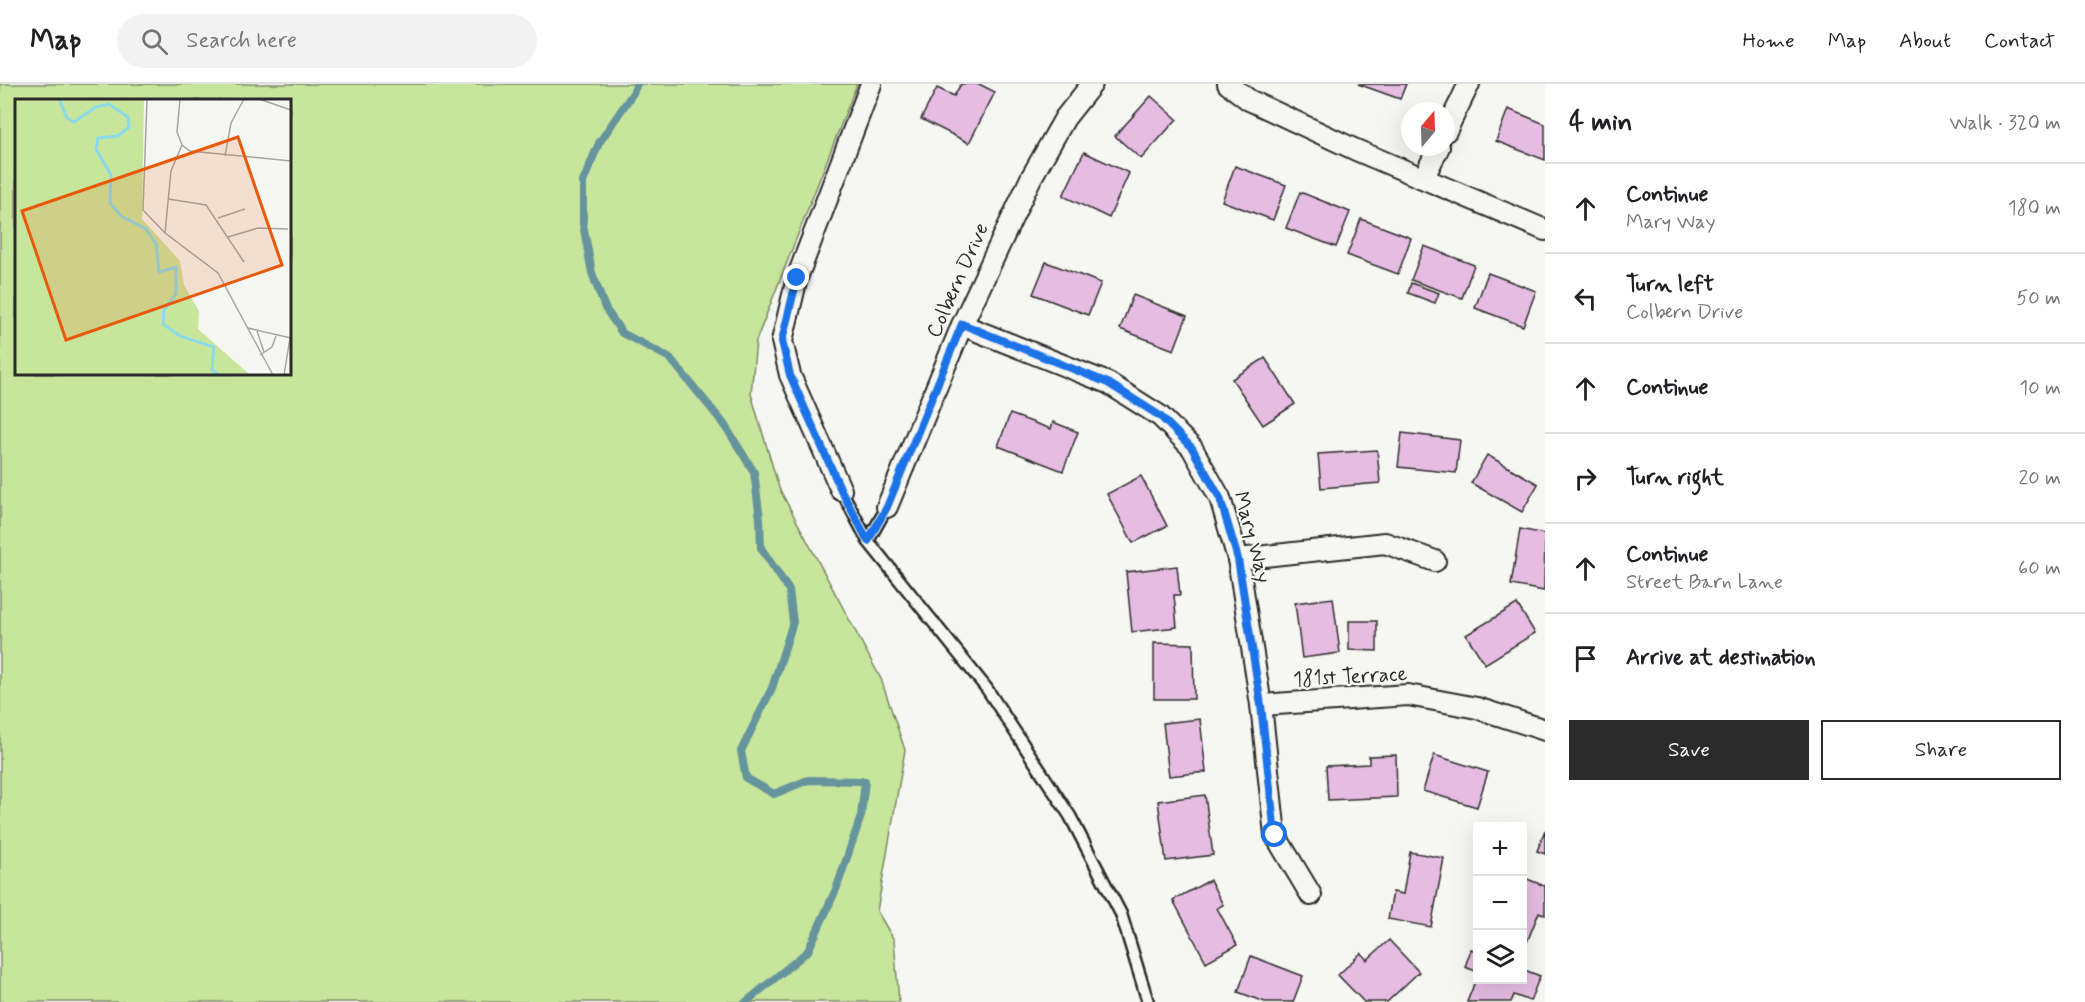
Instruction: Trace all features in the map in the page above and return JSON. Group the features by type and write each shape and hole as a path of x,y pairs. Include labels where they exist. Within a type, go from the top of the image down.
{"street":[{"path":"841,490 790,375 782,341 797,278 871,84"},
{"name":"Colbern Drive","path":"887,507 962,324 1043,155 1065,118 1092,84"},
{"path":"1228,84 1249,100 1356,150 1545,230"},
{"path":"1455,113 1469,84"},
{"path":"1424,177 1434,156"},
{"name":"Mary Way","path":"962,324 1108,383 1160,416 1192,448 1220,498 1238,559 1261,705 1275,835 1311,895"},
{"path":"1238,559 1385,543 1434,561"},
{"name":"181st Terrace","path":"1261,705 1408,695 1477,708 1545,730"}],"lane":[{"path":"841,490 868,541 987,689 1070,816 1121,914 1148,1002"},
{"path":"868,541 887,507"}],"green space":[{"path":"0,84 857,84 756,341 751,394 779,488 881,679 905,750 877,911 894,940 899,1002 0,1002"}],"building":[{"path":"961,84 979,84 995,92 969,143 921,119 937,88 954,96"},
{"path":"1358,84 1406,84 1400,99"},
{"path":"1151,96 1177,119 1141,159 1115,136"},
{"path":"1508,109 1545,124 1545,160 1496,141"},
{"path":"1084,152 1129,173 1109,218 1063,196"},
{"path":"1235,166 1286,185 1273,220 1222,201"},
{"path":"1300,192 1350,212 1336,247 1286,228"},
{"path":"1361,219 1411,238 1398,274 1347,255"},
{"path":"1424,246 1474,265 1462,298 1411,280"},
{"path":"1046,262 1101,283 1088,315 1033,294"},
{"path":"1488,273 1536,291 1523,326 1475,308"},
{"path":"1411,283 1439,293 1435,303 1408,293"},
{"path":"1133,295 1187,316 1174,350 1120,329"},
{"path":"1265,358 1295,404 1263,425 1232,379"},
{"path":"1010,414 1051,429 1053,422 1078,432 1063,471 998,446"},
{"path":"1402,433 1460,440 1456,473 1398,467"},
{"path":"1377,450 1380,483 1321,488 1318,454"},
{"path":"1487,455 1538,484 1522,512 1471,483"},
{"path":"1141,476 1167,526 1133,543 1107,494"},
{"path":"1520,529 1545,534 1544,591 1511,585"},
{"path":"1177,566 1180,595 1174,595 1177,627 1132,632 1126,572"},
{"path":"1333,598 1340,653 1302,658 1295,603"},
{"path":"1517,604 1535,633 1485,664 1466,635"},
{"path":"1349,621 1377,621 1377,651 1349,650"},
{"path":"1154,643 1193,644 1194,699 1154,699"},
{"path":"1200,719 1206,772 1169,776 1163,723"},
{"path":"1396,755 1397,797 1328,800 1326,766 1369,764 1369,756"},
{"path":"1434,755 1488,772 1477,807 1423,791"},
{"path":"1205,795 1213,855 1166,861 1158,801"},
{"path":"1545,830 1545,854 1537,851"},
{"path":"1410,852 1444,858 1431,927 1388,919 1393,892 1403,894"},
{"path":"1527,879 1545,886 1545,915 1539,912 1527,942"},
{"path":"1210,880 1223,905 1217,908 1237,945 1206,962 1173,900"},
{"path":"1389,940 1419,972 1387,1002 1364,1002 1338,975 1361,953 1367,960"},
{"path":"1471,949 1473,950 1473,970 1465,967"},
{"path":"1251,956 1303,976 1293,1002 1265,1002 1238,992"},
{"path":"1527,971 1540,976 1530,1001 1514,995 1511,1002 1467,1002 1474,984 1527,984"}],"waterway":[{"path":"637,84 599,143 583,182 583,224 592,273 605,308 622,333 670,358 724,424 754,472 761,548 789,590 793,622 772,688 741,751 746,778 774,794 808,780 865,781 861,816 837,887 808,951 746,1002"}],"route":[{"path":"797,278 782,341 790,375 841,490 868,541 887,507 962,324 1108,383 1160,416 1192,448 1220,498 1238,559 1261,705 1275,835"}]}
